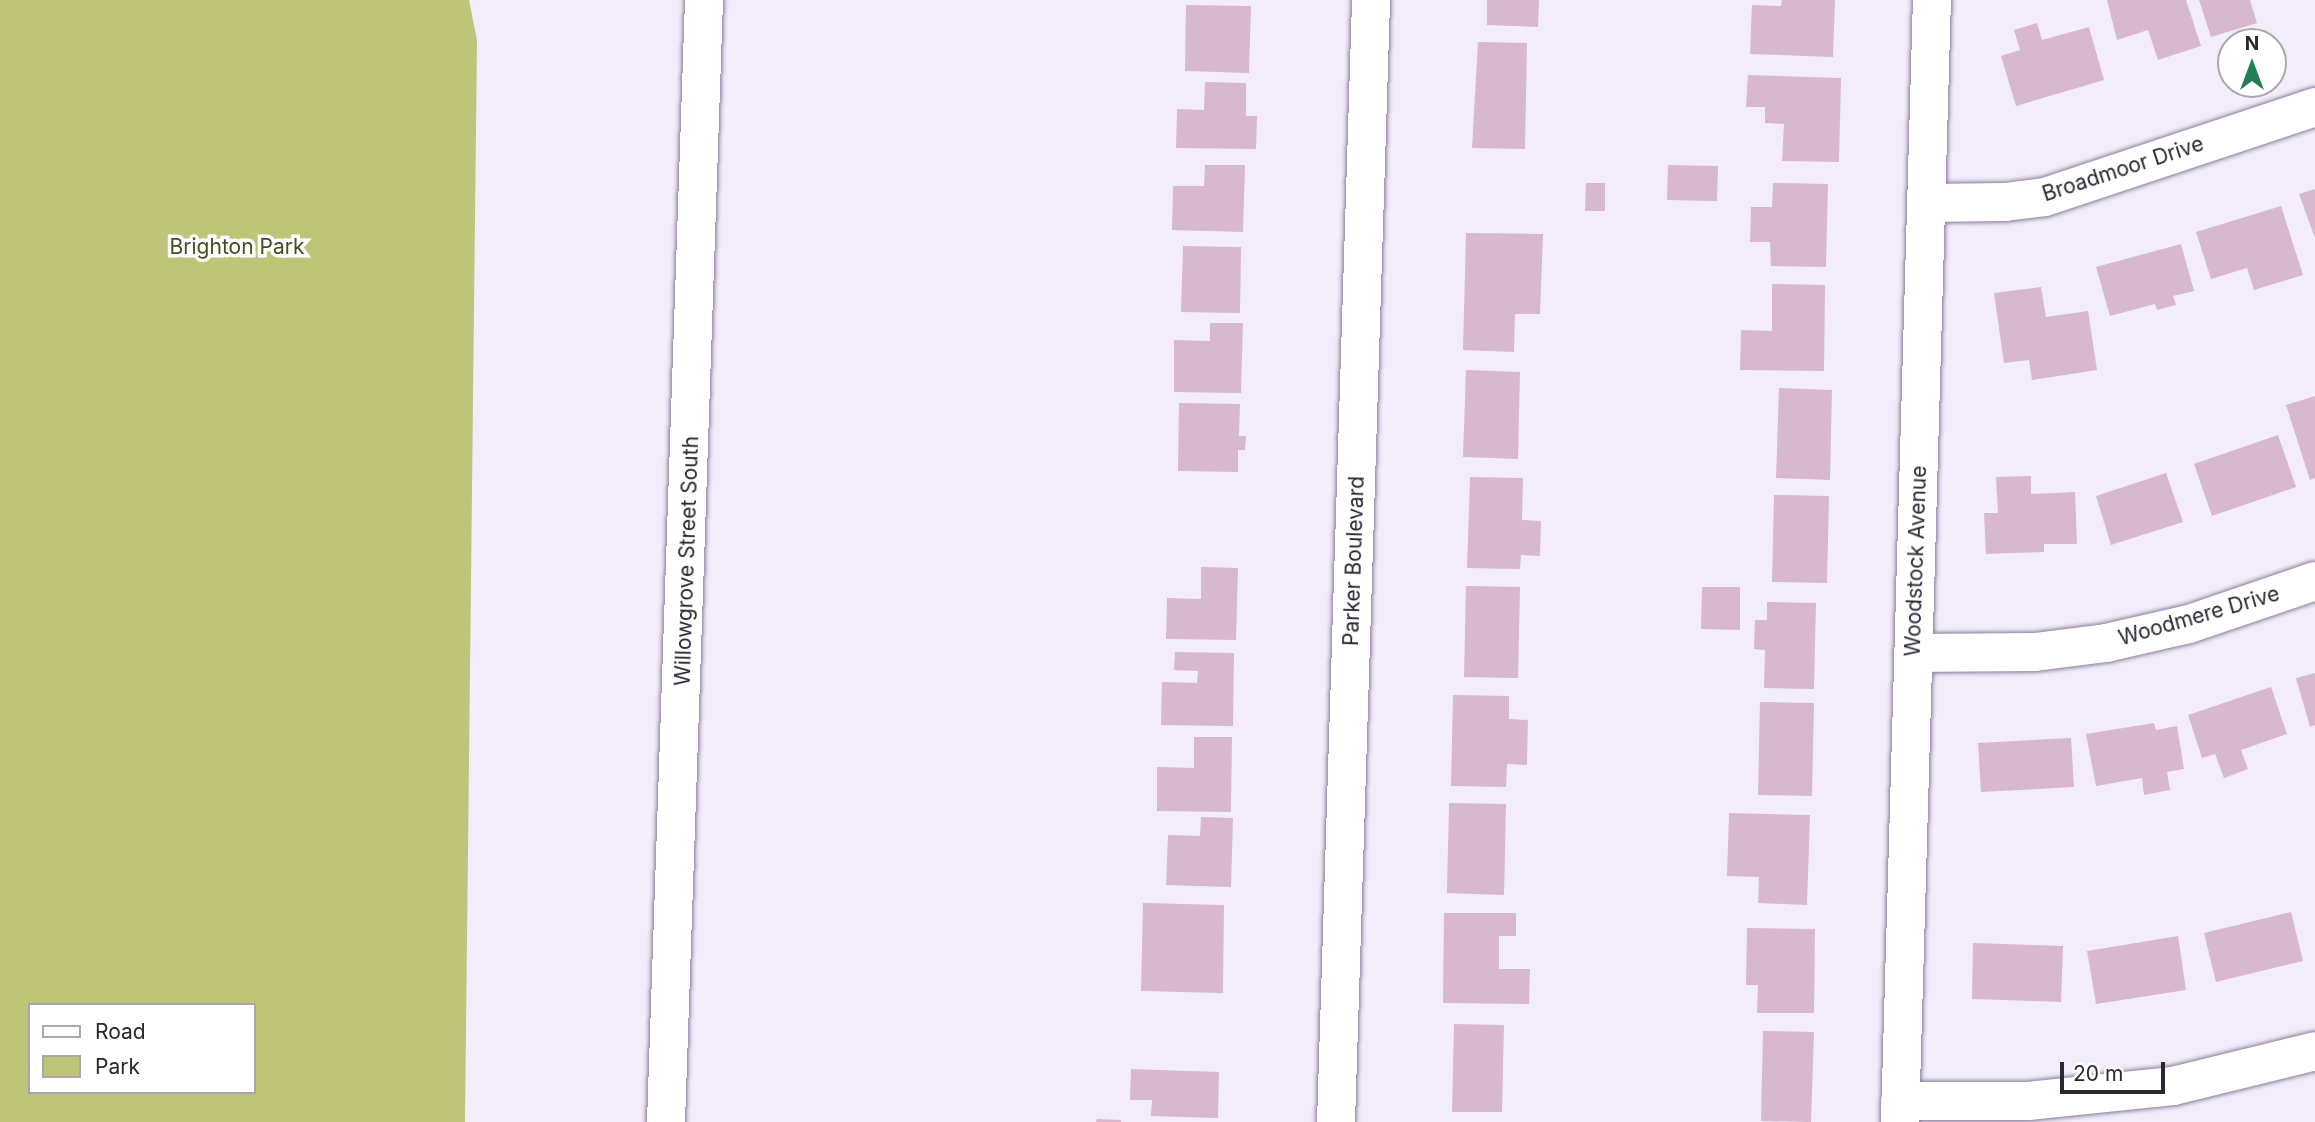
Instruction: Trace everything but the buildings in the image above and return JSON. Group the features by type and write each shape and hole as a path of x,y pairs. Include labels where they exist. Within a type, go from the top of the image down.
{"street":[{"name":"Willowgrove Street South","path":"666,1122 704,0"},
{"name":"Parker Boulevard","path":"1336,1122 1371,0"},
{"name":"Woodstock Avenue","path":"1900,1111 1932,0"},
{"name":"Broadmoor Drive","path":"1926,203 2005,202 2045,197 2315,107"},
{"name":"Woodmere Drive","path":"1913,653 2035,652 2106,643 2189,624 2315,581"},
{"path":"1900,1111 2173,1086 2315,1051"}],"green space":[{"name":"Brighton Park","path":"0,0 469,0 477,40 465,1122 0,1122"}]}
